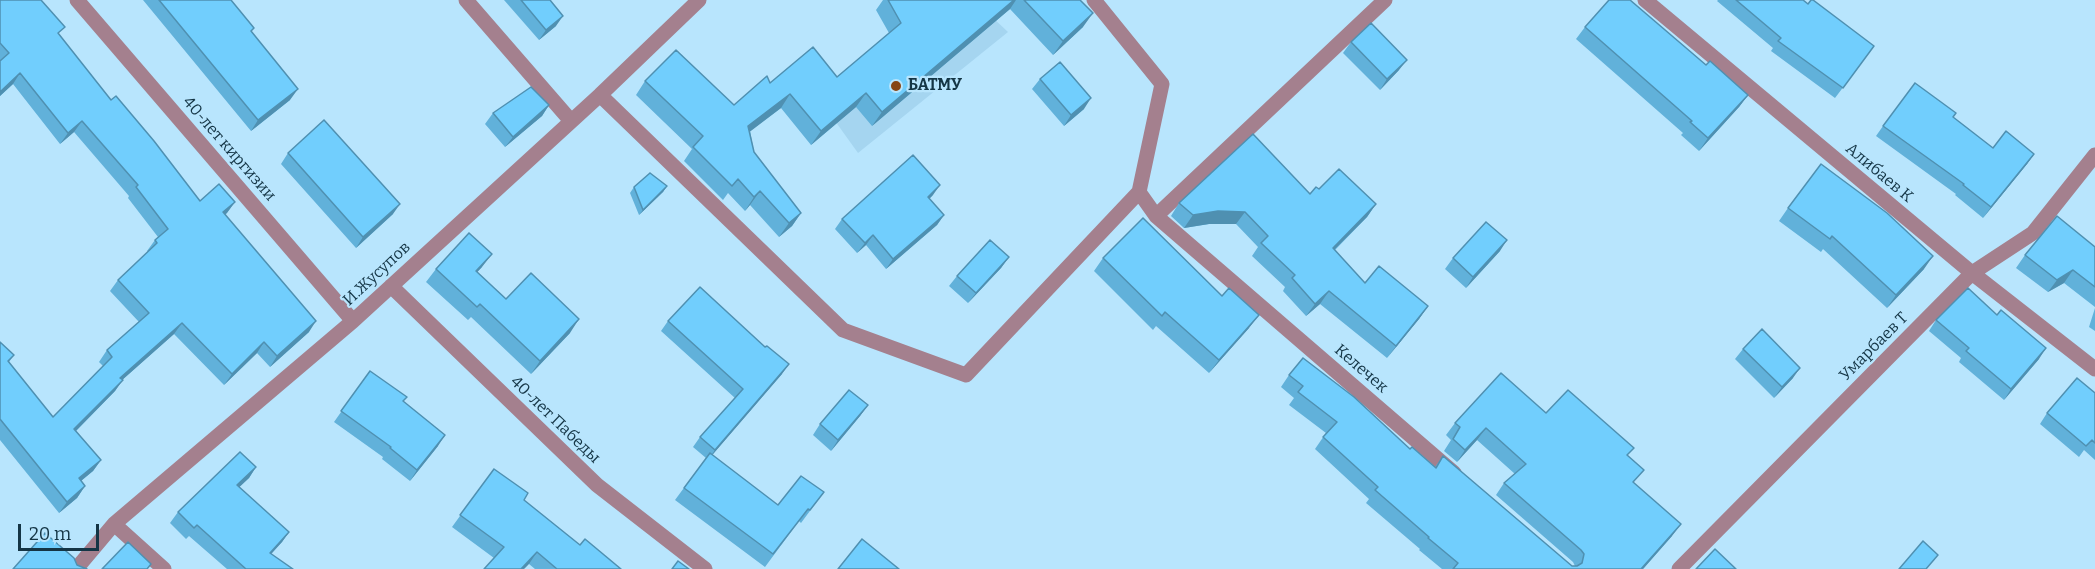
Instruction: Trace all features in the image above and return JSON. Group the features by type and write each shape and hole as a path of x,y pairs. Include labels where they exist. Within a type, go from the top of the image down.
{"street":[{"name":"40-лет киргизии","path":"77,0 353,321"},
{"path":"466,0 571,121"},
{"name":"И.Жусупов","path":"76,569 114,524 353,321 600,95 699,0"},
{"path":"600,95 843,330 966,375 1139,192 1162,84 1094,0"},
{"path":"1156,216 1385,0"},
{"name":"Алибаев К","path":"1645,0 1972,273 2095,369"},
{"name":"Умарбаев Т","path":"1680,569 1972,273 2033,233 2095,155"},
{"name":"Келечек","path":"1139,192 1156,216 1468,485"},
{"name":"40-лет Пабеды","path":"391,286 597,485 705,569"},
{"path":"114,524 164,569"}],"shaded area":[{"name":"БАТМУ","path":"974,0 1008,32 858,153 825,107"}],"building":[{"path":"0,0 41,0 65,27 58,33 111,100 116,96 200,201 219,184 235,202 223,212 316,321 277,356 264,342 232,374 182,323 120,378 123,380 74,429 101,460 79,478 85,486 67,502 0,419 0,342 14,355 8,361 53,417 112,357 107,350 149,313 118,280 157,243 155,240 168,229 136,187 138,185 82,121 68,133 20,73 0,92 0,61 9,53 0,43"},
{"path":"159,0 231,0 254,28 251,31 298,89 258,120"},
{"path":"521,0 550,0 563,16 546,30"},
{"path":"888,0 1014,0 882,112 866,93 821,131 790,94 748,126 754,152 801,213 789,223 760,191 754,197 738,179 732,186 693,147 703,136 645,81 676,50 734,105 767,76 770,83 813,47 837,77 901,23"},
{"path":"1024,0 1080,0 1093,13 1063,41"},
{"path":"1609,0 1630,0 1706,65 1710,61 1748,95 1708,138 1690,122 1692,121 1585,27"},
{"path":"1736,0 1803,0 1808,4 1813,0 1874,46 1843,88 1778,41 1781,38"},
{"path":"1371,23 1407,60 1387,79 1351,42"},
{"path":"1060,62 1091,98 1071,115 1040,79"},
{"path":"1915,83 1956,113 1953,117 1993,148 2006,131 2034,154 1991,207 1964,184 1883,126"},
{"path":"531,87 549,105 513,137 493,113"},
{"path":"324,120 400,204 363,237 288,153"},
{"path":"1253,134 1310,194 1316,187 1319,189 1339,169 1376,204 1333,248 1365,283 1379,266 1428,306 1396,346 1329,291 1315,304 1292,278 1295,275 1261,243 1268,236 1245,212 1218,211 1193,215 1179,203"},
{"path":"913,155 940,185 928,197 944,215 893,259 873,235 865,243 842,219"},
{"path":"1821,164 1887,213 1933,256 1896,295 1832,236 1830,239 1788,208"},
{"path":"650,173 667,186 643,210 634,187"},
{"path":"2057,216 2095,247 2095,287 2073,270 2057,280 2025,255"},
{"path":"1143,218 1222,296 1229,288 1259,315 1219,360 1165,312 1162,316 1103,258"},
{"path":"1486,222 1507,240 1473,277 1453,258"},
{"path":"469,233 492,254 476,271 506,299 531,273 579,319 540,361 480,304 477,307 436,269"},
{"path":"990,240 1009,257 976,293 957,276"},
{"path":"700,287 765,347 767,346 789,364 715,450 700,437 743,389 668,321"},
{"path":"1968,288 1997,315 2001,310 2046,348 2011,389 1966,351 1969,348 1936,320"},
{"path":"1762,329 1800,368 1782,387 1743,349"},
{"path":"1303,358 1354,397 1410,449 1412,447 1436,468 1443,456 1572,566 1582,563 1584,554 1581,550 1504,483 1526,464 1486,428 1465,450 1453,439 1460,427 1455,423 1501,373 1546,413 1568,390 1634,448 1627,455 1644,470 1633,482 1681,524 1641,569 1453,569 1458,563 1375,490 1378,487 1323,437 1337,422 1298,392 1303,386 1289,375"},
{"path":"370,371 407,397 403,401 445,435 417,470 391,447 341,411"},
{"path":"2077,378 2095,393 2095,443 2092,440 2086,446 2047,413"},
{"path":"849,390 868,405 838,440 820,424"},
{"path":"240,452 256,467 237,485 289,532 270,553 293,569 246,569 197,525 194,528 178,512"},
{"path":"710,453 778,505 801,476 824,492 773,554 684,488"},
{"path":"494,469 528,493 524,500 580,545 585,539 621,569 557,569 537,552 521,569 484,569 504,547 460,515"},
{"path":"45,533 74,558 77,565 87,569 13,569"},
{"path":"862,539 899,569 838,569"},
{"path":"1923,541 1938,555 1926,569 1899,569"},
{"path":"128,542 151,564 147,569 102,569"},
{"path":"1715,549 1736,569 1696,569"},
{"path":"678,561 689,569 672,569"}],"place":[{"name":"БАТМУ","path":"896,86"}]}
